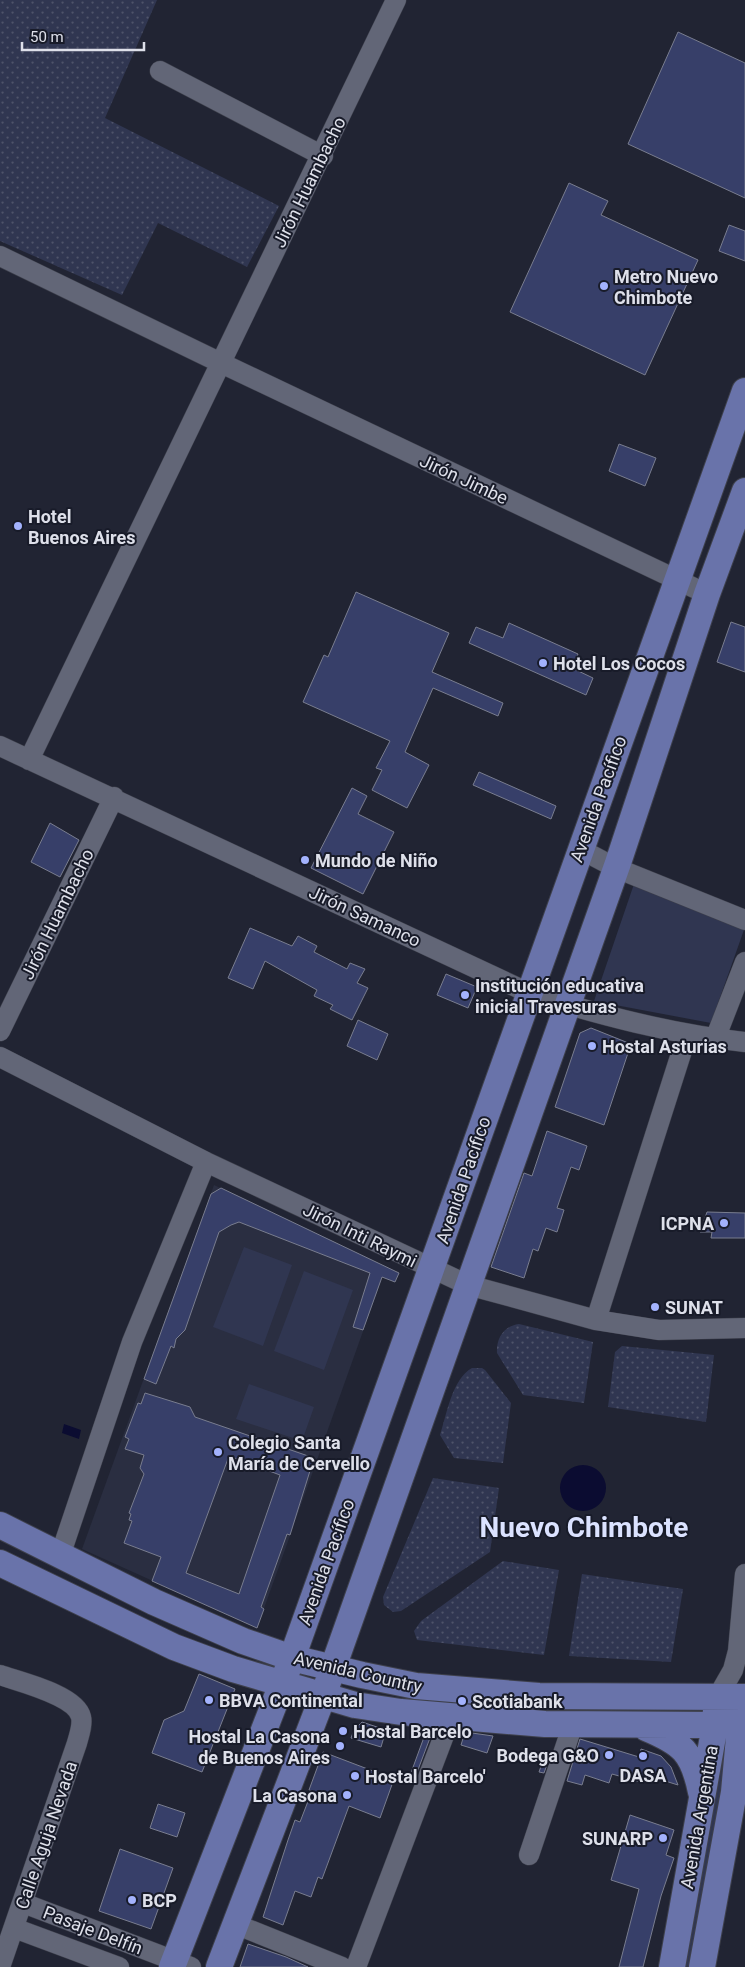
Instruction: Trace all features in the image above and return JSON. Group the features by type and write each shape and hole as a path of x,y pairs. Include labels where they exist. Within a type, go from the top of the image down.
{"main road":[{"name":"Avenida Pacífico","path":"179,1965 432,1270 580,849 745,391"},
{"path":"219,1967 333,1668 616,868 708,594 745,491"},
{"name":"Avenida Country","path":"0,1525 60,1556 243,1641 292,1658 333,1668 416,1686 462,1691 539,1696 735,1697"},
{"name":"Avenida Country","path":"0,1563 174,1647 233,1669 363,1706 451,1717 573,1724 715,1725 744,1723"},
{"name":"Avenida Argentina","path":"702,1967 734,1792 744,1723 735,1697"},
{"name":"Avenida Argentina","path":"672,1967 715,1725 735,1697"},
{"path":"636,1723 672,1739 685,1750 694,1762 702,1799"},
{"path":"734,1792 745,1769"}],"street":[{"name":"Jirón Huambacho","path":"29,760 323,156 396,0"},
{"path":"160,71 323,156"},
{"name":"Jirón Jimbe","path":"0,256 708,594"},
{"name":"Jirón Samanco","path":"0,746 114,797 529,993 567,1005 687,1035 745,1042"},
{"name":"Jirón Huambacho","path":"0,1031 114,797"},
{"path":"580,849 616,868 745,920"},
{"path":"715,1039 745,962"},
{"path":"596,1320 687,1035"},
{"name":"Jirón Inti Raymi","path":"0,1057 206,1162 432,1270 468,1285 596,1320 659,1330 745,1328"},
{"path":"60,1556 132,1342 206,1162"},
{"name":"Avenida Argentina","path":"735,1697 733,1670 738,1651 745,1574"},
{"name":"Calle Aguja Nevada","path":"0,1675 67,1699 77,1706 82,1717 81,1730 0,1967"},
{"path":"356,1967 451,1717"},
{"path":"529,1855 573,1724"},
{"name":"Pasaje Delfín","path":"23,1903 179,1965"},
{"path":"235,1924 342,1967"},
{"name":"Pasaje Delfín","path":"14,1928 119,1967"}],"shaded area":[{"path":"0,0 157,0 105,118 279,206 247,267 158,223 122,295 0,241"},
{"path":"634,884 745,927 711,1023 594,1001"},
{"name":"Colegio Santa María de Cervello","path":"214,1185 386,1267 257,1628 82,1549"},
{"path":"244,1247 292,1265 263,1346 213,1327"},
{"path":"304,1271 353,1290 324,1370 274,1351"},
{"path":"519,1324 593,1342 584,1403 523,1395 497,1353 498,1342 505,1330"},
{"path":"622,1346 714,1355 706,1422 608,1407 615,1352"},
{"path":"472,1368 482,1368 485,1370 511,1403 503,1463 454,1458 440,1435 455,1388 465,1373"},
{"path":"249,1384 314,1407 302,1441 236,1419"},
{"path":"64,1424 81,1430 79,1439 62,1433"},
{"path":"579,1465 587,1465 596,1469 602,1475 606,1488 602,1501 596,1507 587,1511 579,1511 570,1507 564,1501 560,1492 560,1484 564,1475 570,1469"},
{"path":"433,1478 499,1488 490,1552 401,1611 393,1612 384,1605 383,1597"},
{"path":"503,1561 559,1570 544,1655 417,1640 414,1631 421,1621"},
{"path":"582,1574 683,1589 671,1662 569,1656"},
{"path":"724,1748 730,1759 694,1967 675,1967"}],"building":[{"path":"678,32 745,63 745,198 628,144"},
{"name":"Metro Nuevo Chimbote","path":"569,183 608,201 601,215 698,260 645,375 510,312"},
{"path":"729,225 745,231 745,261 719,251"},
{"path":"619,444 656,458 645,486 609,471"},
{"path":"356,592 449,633 432,672 503,703 498,716 433,688 405,752 429,765 407,808 372,790 382,770 376,768 390,741 303,702 324,655 328,657"},
{"path":"731,622 745,627 745,672 717,662"},
{"name":"Hotel Los Cocos","path":"509,623 578,654 572,668 593,678 586,695 469,643 476,627 503,638"},
{"path":"479,772 556,806 551,819 473,785"},
{"path":"352,788 367,796 358,814 394,832 363,894 311,868"},
{"path":"50,823 79,840 60,877 31,862"},
{"path":"250,928 292,946 298,936 317,946 314,952 347,969 350,963 365,969 357,983 368,988 352,1020 330,1009 333,1005 314,996 317,990 265,961 253,989 228,978"},
{"path":"446,974 477,987 468,1008 437,995"},
{"path":"358,1020 388,1034 377,1060 347,1046"},
{"path":"591,1028 631,1044 604,1125 555,1107 580,1033"},
{"path":"547,1131 587,1146 579,1170 571,1167 557,1208 564,1210 557,1232 546,1228 538,1251 533,1249 524,1278 491,1267 524,1173 532,1176"},
{"path":"221,1188 399,1273 395,1282 382,1277 363,1330 353,1327 370,1273 239,1222 231,1225 219,1232 185,1330 176,1339 174,1348 171,1346 156,1384 144,1379 211,1194"},
{"name":"ICPNA","path":"707,1212 745,1213 745,1238 711,1238 712,1232 700,1232"},
{"path":"145,1393 190,1407 195,1417 314,1458 290,1535 287,1534 261,1607 264,1609 257,1628 152,1581 161,1557 124,1543 132,1521 129,1520 131,1514 129,1513 144,1474 140,1468 144,1455 125,1449 129,1439 125,1437 138,1403 141,1404","holes":["229,1456 280,1475 239,1594 186,1573"]},
{"path":"199,1674 235,1689 202,1772 152,1753 164,1720 184,1711"},
{"path":"362,1722 386,1730 381,1747 351,1738 354,1730"},
{"path":"427,1729 433,1730 413,1783 408,1781"},
{"path":"465,1732 493,1736 487,1753 461,1745"},
{"path":"580,1739 639,1757 641,1749 661,1756 671,1767 678,1785 646,1775 644,1783 612,1774 609,1783 585,1775 582,1785 567,1781"},
{"path":"323,1752 394,1779 380,1818 349,1806 322,1879 318,1877 311,1897 295,1891 283,1925 263,1917 295,1820 300,1822 312,1791 309,1790"},
{"path":"545,1755 550,1756 544,1773 539,1772"},
{"path":"158,1804 185,1813 177,1837 150,1828"},
{"path":"630,1815 674,1830 666,1855 674,1858 661,1896 643,1967 619,1967 639,1889 611,1880"},
{"name":"BCP","path":"120,1849 173,1868 151,1929 99,1911"},
{"path":"248,1944 286,1957 308,1967 240,1967"}],"place":[{"name":"Metro Nuevo Chimbote","path":"604,286"},
{"name":"Hotel Buenos Aires","path":"18,526"},
{"name":"Hotel Los Cocos","path":"543,663"},
{"name":"Mundo de Niño","path":"305,860"},
{"name":"Institución educativa inicial Travesuras","path":"465,995"},
{"name":"Hostal Asturias","path":"592,1046"},
{"name":"ICPNA","path":"724,1223"},
{"name":"SUNAT","path":"655,1307"},
{"name":"Colegio Santa María de Cervello","path":"218,1452"},
{"name":"BBVA Continental","path":"209,1700"},
{"name":"Scotiabank","path":"462,1701"},
{"name":"Hostal Barcelo","path":"343,1731"},
{"name":"Hostal La Casona de Buenos Aires","path":"340,1746"},
{"name":"Bodega G&O","path":"609,1755"},
{"name":"DASA","path":"643,1756"},
{"name":"Hostal Barcelo'","path":"355,1776"},
{"name":"La Casona","path":"347,1795"},
{"name":"SUNARP","path":"663,1838"},
{"name":"BCP","path":"132,1900"}],"district":[{"name":"Nuevo Chimbote","path":"584,1527"}]}
